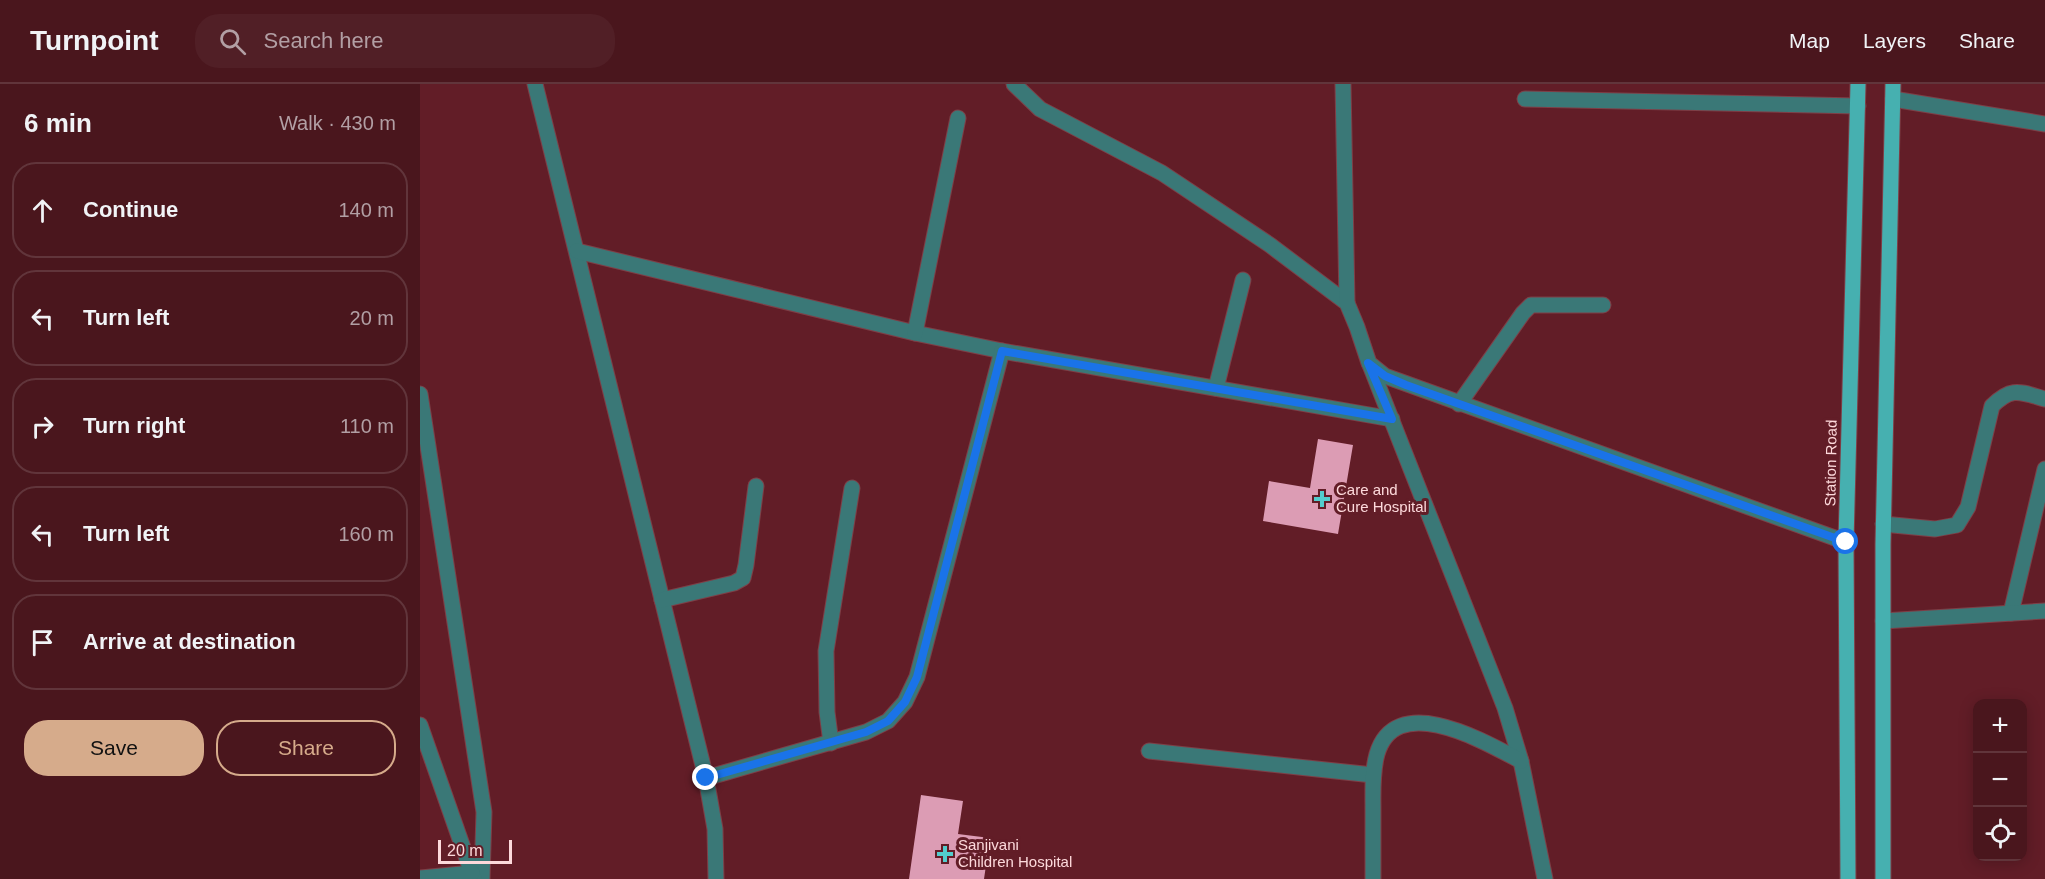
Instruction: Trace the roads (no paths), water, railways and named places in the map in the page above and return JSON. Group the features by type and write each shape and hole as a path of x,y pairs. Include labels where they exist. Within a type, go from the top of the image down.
{"main road":[{"name":"Station Road","path":"1848,879 1846,542 1858,84"},
{"path":"1883,879 1883,524 1893,92"}],"street":[{"path":"536,84 706,778 715,829 719,879"},
{"path":"1014,84 1040,109 1162,173 1270,245 1347,303"},
{"path":"1343,84 1347,303 1358,327 1368,363 1505,708 1521,761 1545,879"},
{"path":"1893,92 2045,124"},
{"path":"1525,99 1858,106"},
{"path":"915,333 958,118"},
{"path":"577,251 915,333 1002,351 1392,419"},
{"path":"1216,388 1243,279"},
{"path":"1459,404 1531,305 1603,305"},
{"path":"706,778 866,732 888,721 905,702 917,677 1002,351"},
{"path":"1368,363 1385,376 1459,404 1846,542"},
{"path":"1883,524 1935,529 1957,525 1968,507 1992,406 2003,395 2018,392 2045,399"},
{"path":"420,394 424,445 484,812 476,877"},
{"path":"2011,613 2045,469"},
{"path":"662,600 734,583 743,578 756,486"},
{"path":"831,742 827,712 826,651 852,488"},
{"path":"1883,621 2045,611"},
{"path":"1373,879 1373,775 1377,753 1387,735 1403,724 1424,722 1484,742 1521,761"},
{"path":"420,725 476,877"},
{"path":"1149,751 1373,775"},
{"path":"420,878 476,877"}],"place":[{"name":"Care and Cure Hospital","path":"1322,499"},
{"name":"Sanjivani Children Hospital","path":"945,854"}]}
